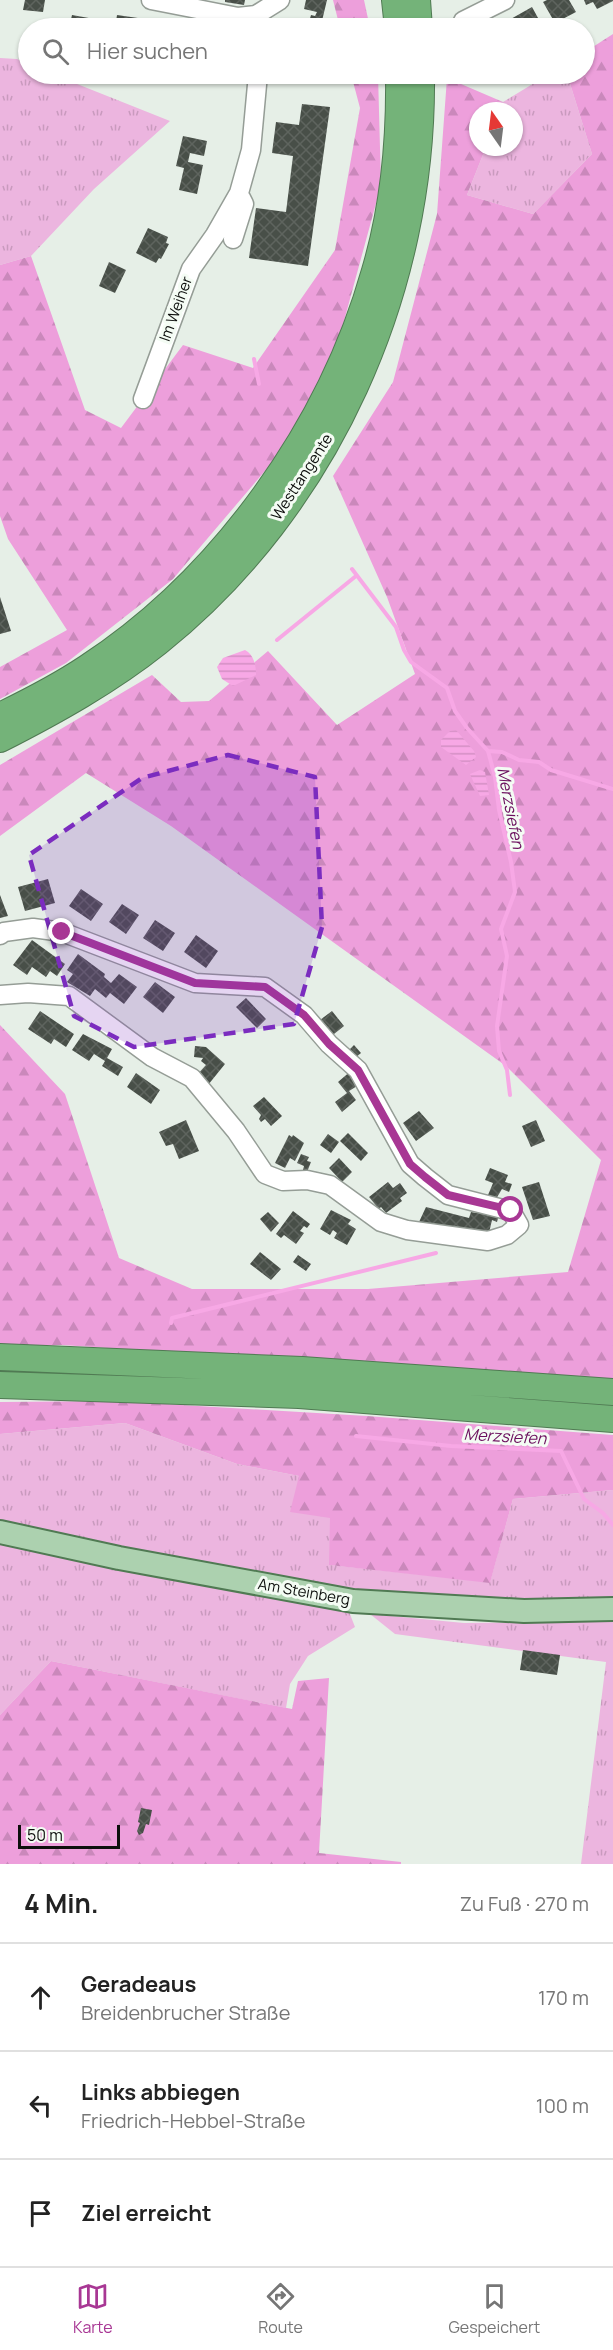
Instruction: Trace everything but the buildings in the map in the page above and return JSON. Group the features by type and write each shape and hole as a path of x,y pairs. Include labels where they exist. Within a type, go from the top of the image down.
{"highway":[{"path":"395,0 397,18"},
{"path":"417,0 418,18"},
{"name":"Westtangente","path":"0,716 88,668 175,598 243,525 277,479 324,400 353,334 376,271 410,84"},
{"name":"Westtangente","path":"0,740 52,713 104,681 158,642 238,565 281,512 307,475 351,397 370,356 401,254 419,151 410,84"},
{"path":"0,1357 302,1370 613,1392"},
{"path":"0,1385 299,1395 613,1419"}],"main road":[{"name":"Am Steinberg","path":"0,1532 119,1558 353,1601 524,1611 613,1609"}],"street":[{"path":"152,0 238,17 265,11"},
{"path":"469,18 505,0"},
{"name":"Im Weiher","path":"143,399 191,269 215,235 239,193 251,150 257,84"},
{"name":"Im Weiher","path":"233,239 244,204 239,193"},
{"path":"0,935 4,932 33,928 62,932 195,983 265,987 304,1015 329,1044 358,1070 410,1164 448,1195 511,1210 519,1225 507,1234 488,1241 407,1230 381,1222 330,1185 307,1180 283,1180 265,1174 236,1131 192,1078 152,1057 69,996 28,993 0,995"}],"highlighted area":[{"path":"228,755 315,777 322,927 294,1024 134,1047 74,1016 29,855 142,778"}],"green space":[{"path":"333,0 364,0 368,18 338,18"},
{"path":"613,34 613,1381 62,1345 0,1346 0,1025 65,1094 119,1258 192,1289 368,1289 568,1272 601,1160 506,1066 171,826 86,773 0,836 0,765 152,675 181,702 209,701 268,651 337,725 415,674 387,597 333,476 393,382 437,214 447,84 461,84 503,102 469,102 469,156 482,156 467,195 533,214 592,154 570,84 595,84 595,46"},
{"path":"0,58 18,59 18,84 77,84 170,121 94,189 31,256 0,265"},
{"path":"354,84 378,84 381,185 338,343 293,438 173,579 66,663 0,699 0,667 67,630 8,539 0,516 0,265 31,256 85,410 121,428 183,345 253,368 335,250 360,108"},
{"path":"533,84 570,84 592,154 533,214 467,195 482,156 523,156 523,102 503,102"},
{"path":"115,1401 367,1416 613,1435 613,1490 513,1499 490,1583 329,1565 330,1518 290,1512 299,1476 237,1464 125,1423 0,1434 0,1402"},
{"path":"125,1423 237,1464 299,1476 331,1518 330,1565 490,1582 513,1499 613,1490 613,1602 521,1605 353,1593 128,1552 0,1522 0,1434"},
{"path":"0,1538 346,1604 355,1627 308,1656 290,1684 286,1708 51,1661 0,1715"},
{"path":"370,1614 464,1623 613,1621 613,1864 581,1864 606,1662 395,1634"},
{"path":"51,1661 292,1709 298,1681 329,1678 319,1853 401,1862 401,1864 0,1864 0,1715"}],"shaded area":[{"path":"245,650 254,661 256,675 233,686 222,679 217,667 223,658"},
{"path":"456,730 474,751 476,757 466,765 441,747 441,740 450,731"},
{"path":"480,770 485,772 489,795 480,796 470,774"}],"waterway":[{"name":"Merzsiefen","path":"254,359 259,384"},
{"name":"Merzsiefen","path":"352,569 396,627 411,662 447,688 455,711 488,751 495,777 515,892 501,929 507,956 497,1026 499,1051 507,1070 510,1095"},
{"path":"277,640 356,576"},
{"path":"488,751 502,752 519,760 539,762 551,770 613,789"},
{"name":"Merzsiefen","path":"171,1323 172,1318 436,1253"},
{"name":"Merzsiefen","path":"356,1436 451,1446 561,1451 584,1499 603,1513 613,1525"}],"route":[{"path":"62,932 195,983 265,987 304,1015 329,1044 358,1070 410,1164 448,1195 511,1210"}]}
